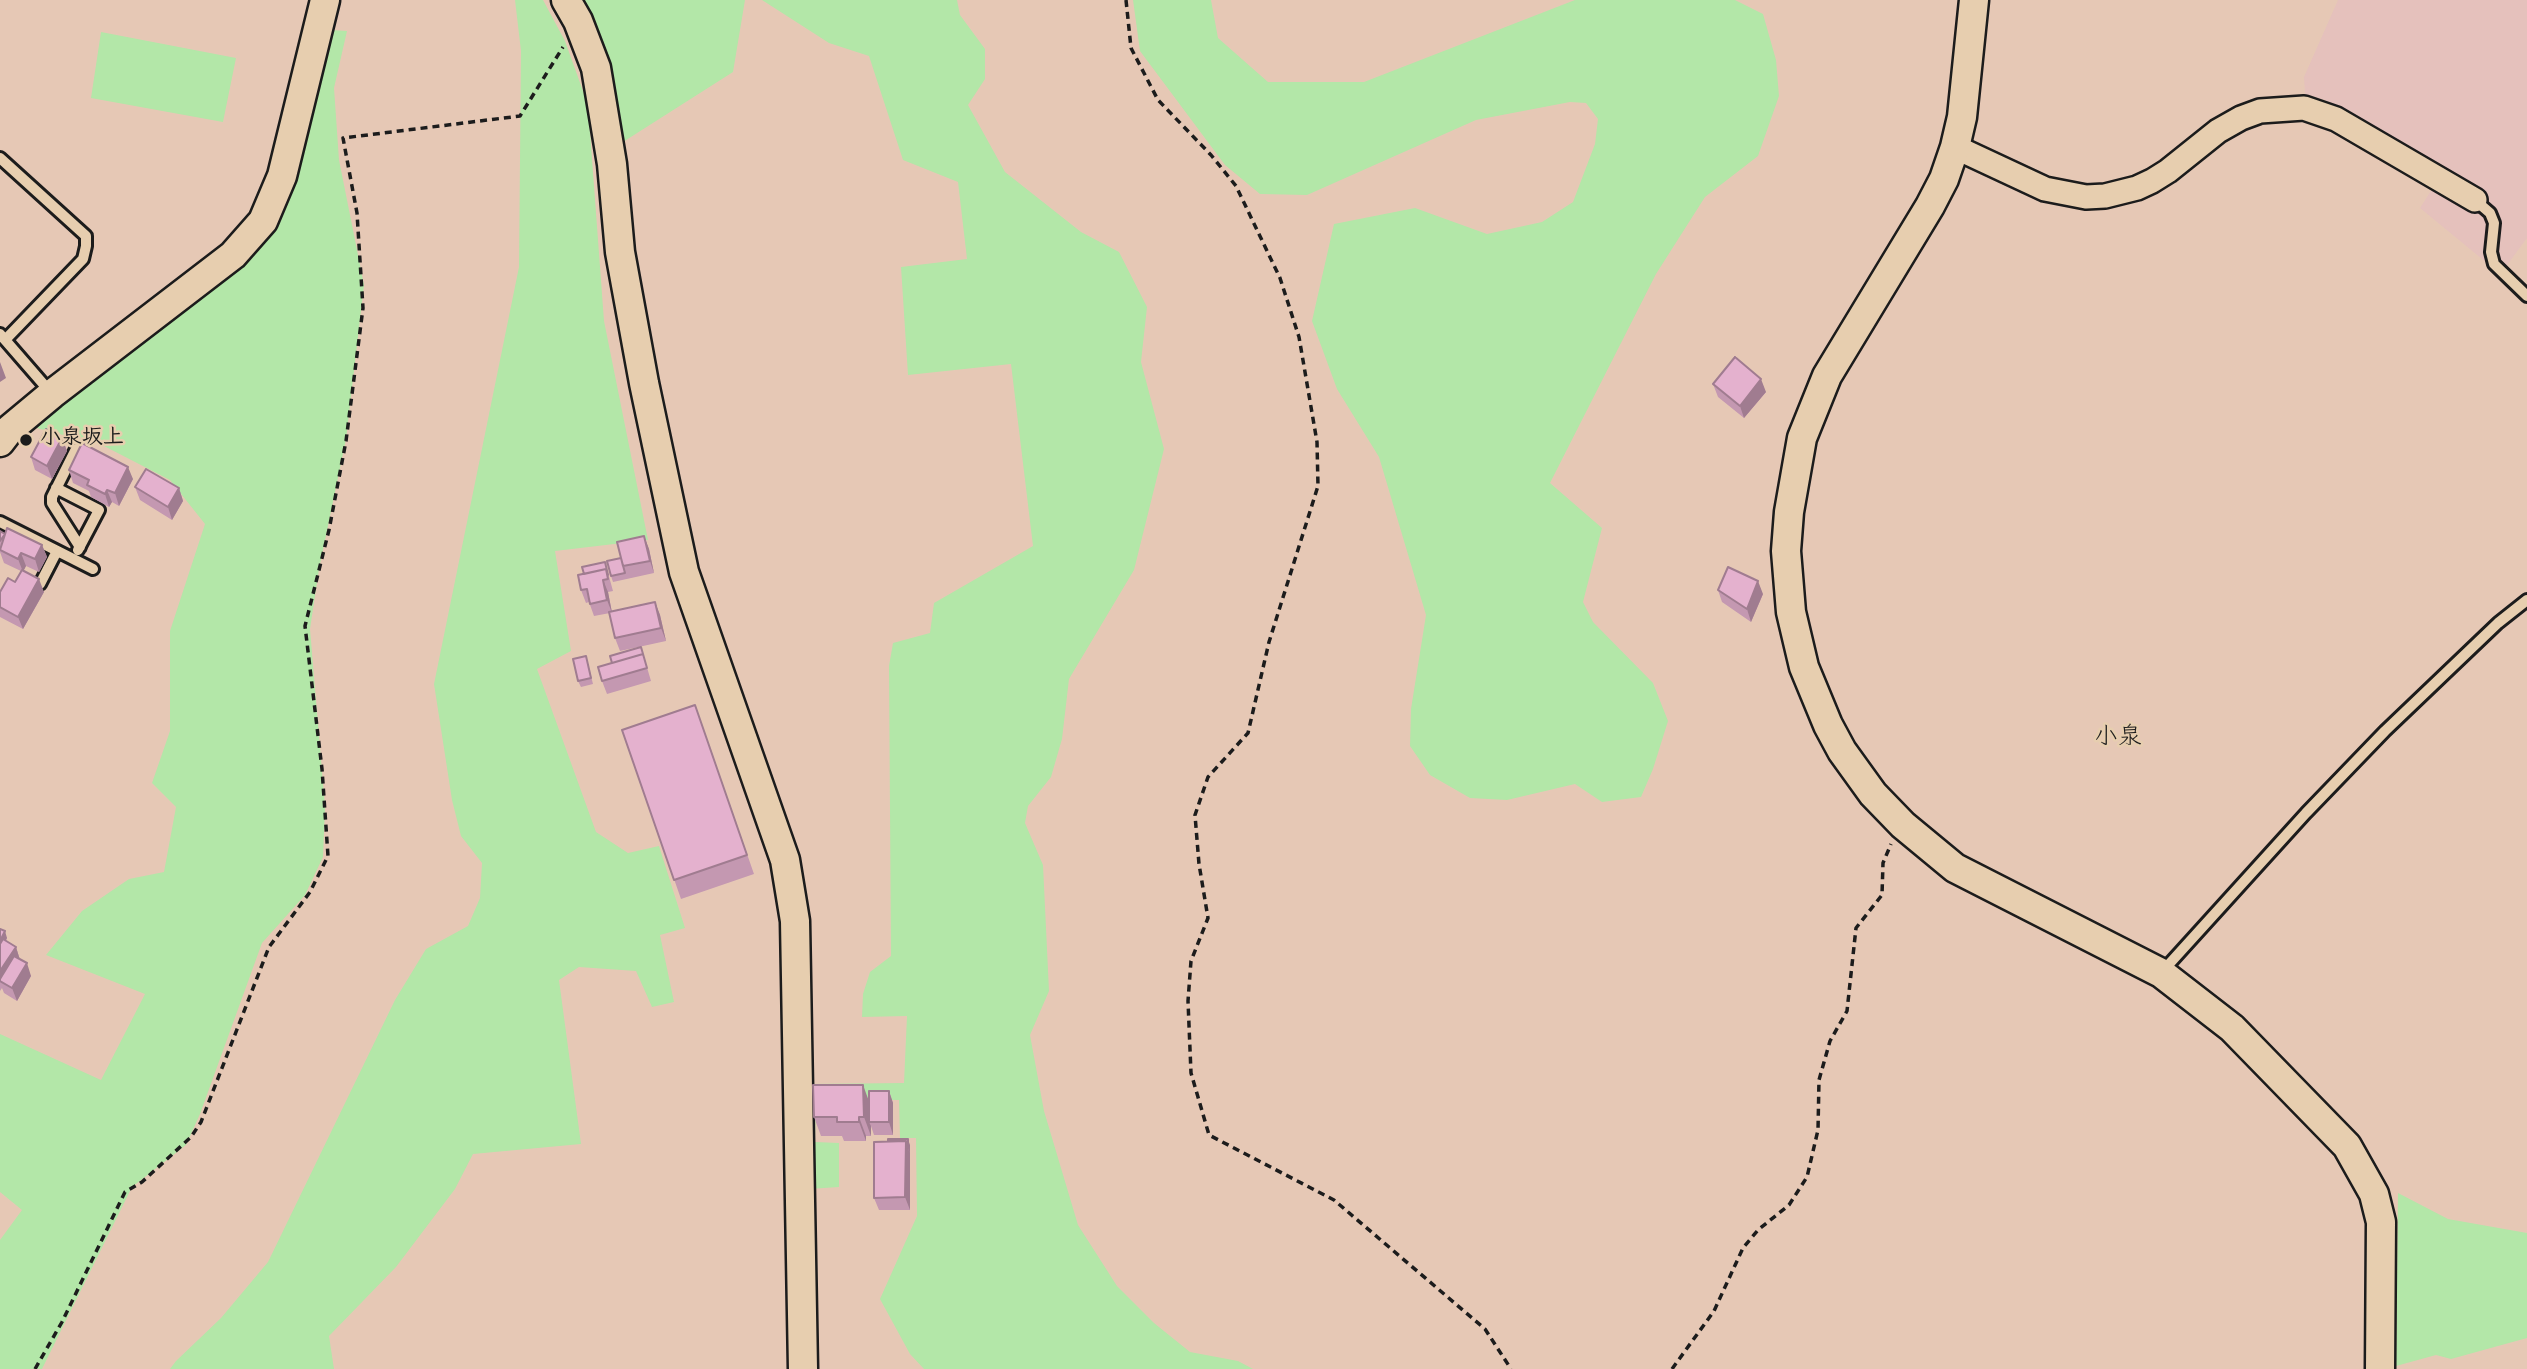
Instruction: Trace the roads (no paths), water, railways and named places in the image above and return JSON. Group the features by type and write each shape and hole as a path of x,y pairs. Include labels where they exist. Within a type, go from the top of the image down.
{"street":[{"path":"3,432 233,255 263,221 282,176 325,0"},
{"path":"1974,0 1965,91 1955,147 1930,206 1847,343 1812,407 1802,438 1788,512 1786,551 1791,612 1798,646 1812,690 1842,751 1873,794 1903,825 1955,868 2161,973 2209,1008 2266,1061 2347,1146 2374,1194 2381,1222 2380,1369"},
{"path":"572,11 596,68 612,164 620,252 643,383 684,572 785,860 795,921 803,1369"},
{"path":"1955,147 2045,189 2085,197 2105,196 2121,194 2152,181 2218,131 2241,118 2268,109 2304,108 2336,119 2475,200"}],"lane":[{"path":"0,158 86,236 83,259 3,337 52,394"},
{"path":"2475,200 2490,213 2494,223 2491,252 2494,264 2527,296"},
{"path":"76,449 56,488 52,503 80,547"},
{"path":"56,488 99,510 74,559"},
{"path":"0,522 93,569"},
{"path":"40,584 57,551"},
{"path":"2161,973 2306,813 2385,731 2498,623 2527,600"}],"place":[{"name":"小泉坂上","path":"26,440"}],"district":[{"name":"小泉","path":"2118,739"}]}
